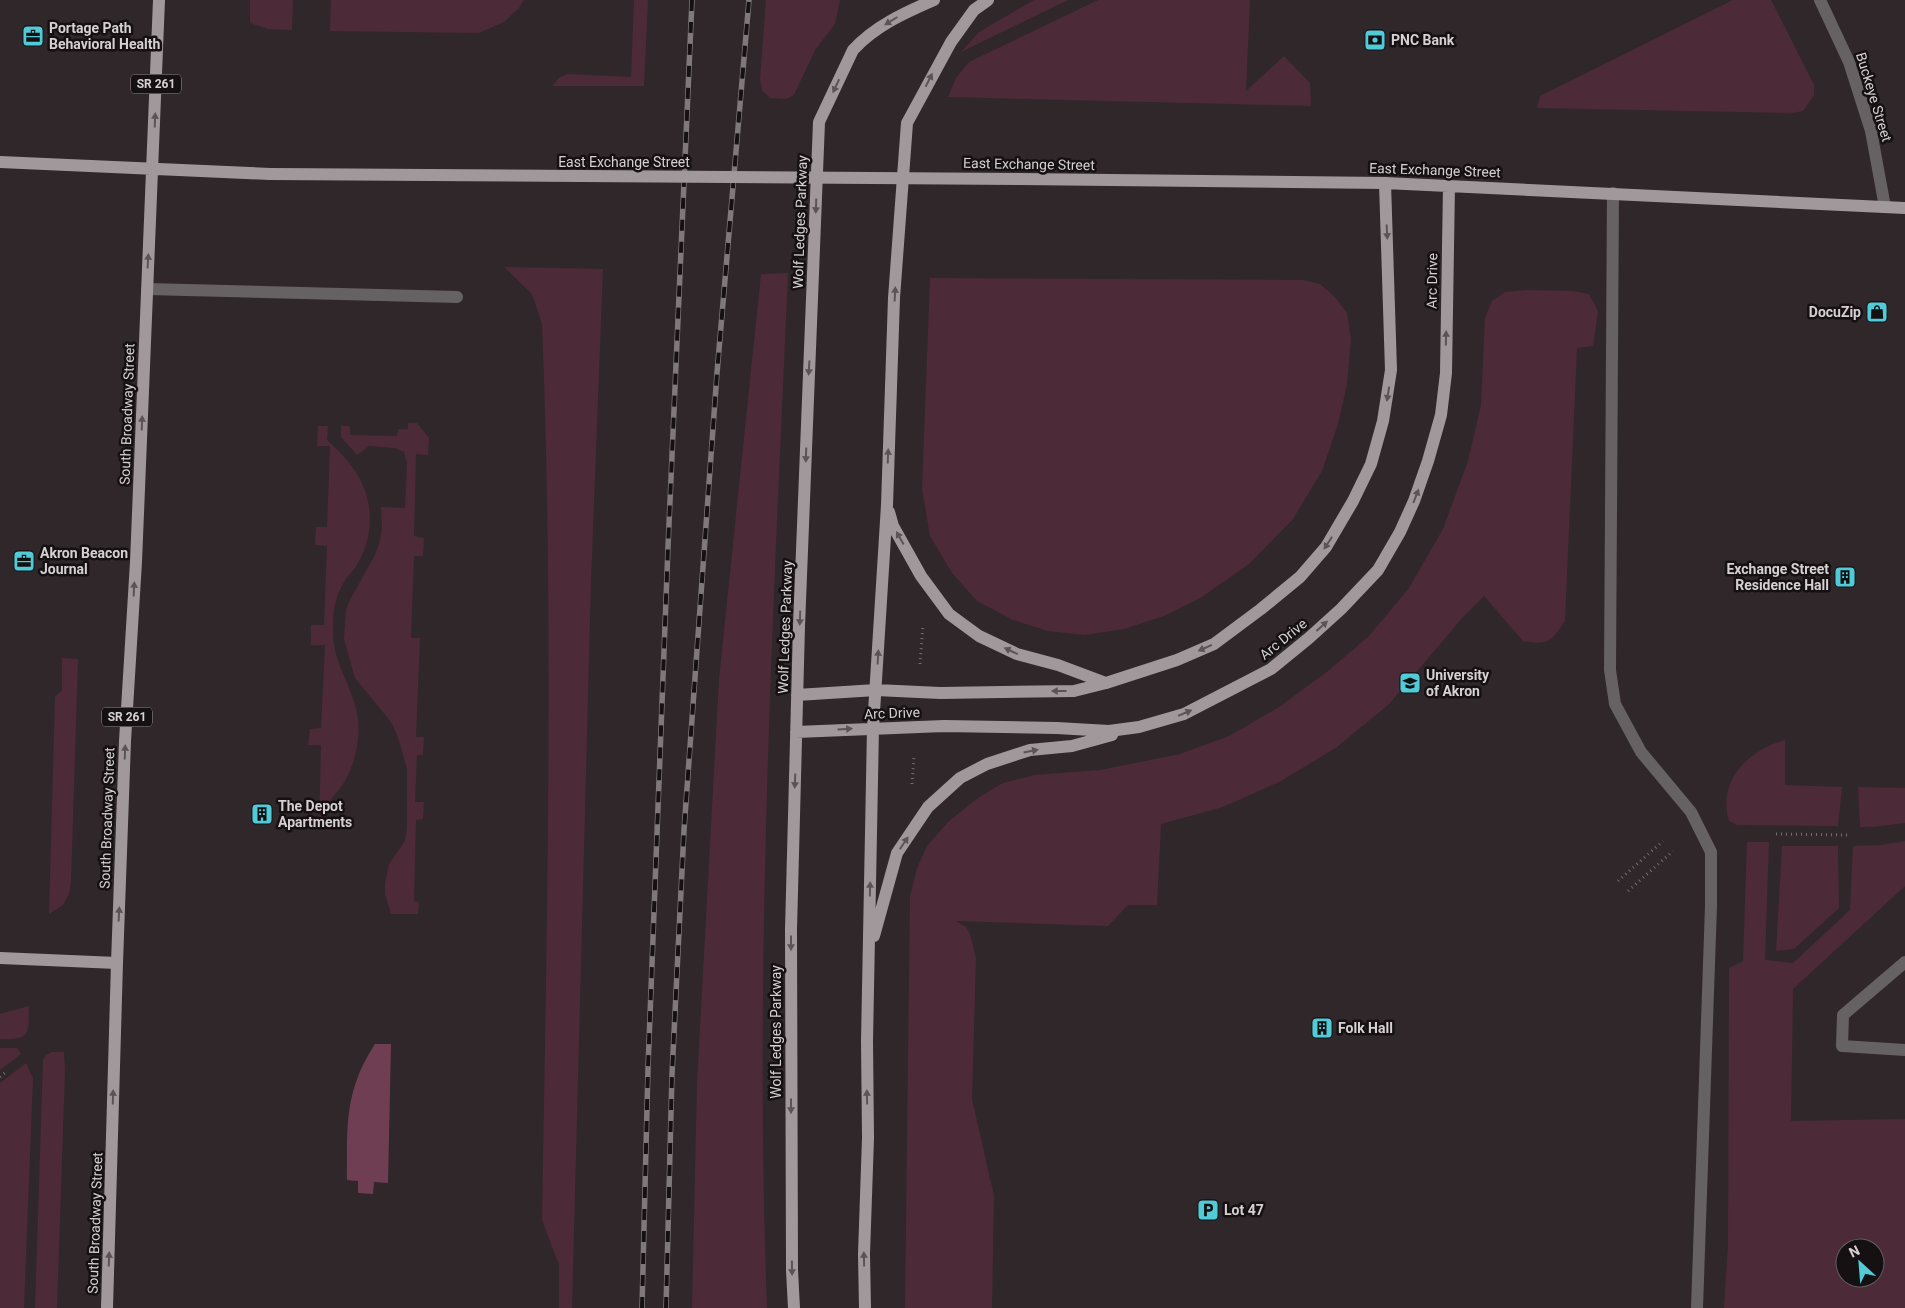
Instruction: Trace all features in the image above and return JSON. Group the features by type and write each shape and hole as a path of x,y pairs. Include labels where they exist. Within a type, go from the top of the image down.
{"main road":[{"name":"South Broadway Street","path":"107,1308 125,741 136,562 159,0"},
{"name":"Wolf Ledges Parkway","path":"794,1308 790,1020 791,930 797,695 820,122 853,50 890,20 934,0"},
{"path":"865,1308 864,1254 868,1138 868,956 873,728 886,505 894,298 907,124 951,42 974,10 988,0"},
{"name":"East Exchange Street","path":"0,162 270,174 1385,183 1905,208"},
{"name":"Arc Drive","path":"797,695 876,690 940,693 1074,691 1106,683 1177,660 1214,644 1300,577 1326,546 1353,501 1371,464 1383,421 1392,370 1385,183"},
{"name":"Arc Drive","path":"796,732 944,726 1108,731 1139,727 1184,714 1271,669 1341,609 1378,570 1400,532 1414,500 1428,461 1441,415 1446,373 1449,185"},
{"path":"886,505 893,526 921,576 948,614 979,636 1017,654 1058,665 1106,683"},
{"path":"868,956 897,853 928,807 960,778 987,764 1030,750 1072,746 1139,727"},
{"path":"0,958 117,963"}],"street":[{"name":"Buckeye Street","path":"1820,0 1849,62 1863,104 1871,131 1884,207"},
{"path":"1613,194 1610,670 1615,704 1640,752 1691,812 1711,852 1711,915 1697,1308"},
{"path":"147,289 457,297"},
{"path":"1905,962 1843,1015 1842,1046 1905,1050"}],"path":[{"path":"919,671 923,622"},
{"path":"912,788 914,753"},
{"path":"1776,834 1848,834"},
{"path":"1618,881 1663,841"},
{"path":"1628,891 1673,851"},
{"path":"0,1077 7,1071"}],"shaded area":[{"path":"250,0 293,0 292,30 268,29 250,23"},
{"path":"331,0 524,0 519,8 504,22 479,33 330,31"},
{"path":"634,0 648,0 644,86 552,86 559,78 567,74 631,77"},
{"path":"766,0 840,0 835,24 815,50 794,95 786,99 770,98 762,90 760,79"},
{"path":"1034,0 1068,0 961,52 979,32"},
{"path":"1098,0 1250,0 1246,91 1284,56 1310,83 1311,106 948,97 956,78 969,62"},
{"path":"1733,0 1771,0 1814,85 1814,95 1803,111 1792,113 1537,108 1540,96"},
{"path":"504,267 603,269 591,581 572,1308 559,1308 559,1265 542,1220 549,660 546,436 542,324 532,294"},
{"path":"788,273 771,661 764,920 764,1179 767,1308 692,1308 697,1083 719,679 761,274"},
{"path":"930,278 1303,280 1320,284 1335,297 1347,313 1351,339 1347,384 1338,424 1322,471 1293,519 1250,563 1202,597 1164,616 1124,629 1085,635 1048,631 1013,620 977,601 952,573 930,536 922,489"},
{"path":"1525,290 1573,291 1589,294 1598,311 1593,346 1577,348 1565,621 1552,638 1544,642 1523,641 1484,596 1464,616 1389,704 1337,747 1281,781 1223,807 1161,824 1157,905 1128,905 1108,926 956,921 966,927 970,934 976,958 972,1099 994,1196 992,1308 905,1308 910,897 917,868 927,846 949,821 978,798 1003,783 1034,775 1100,770 1180,754 1229,736 1279,707 1328,671 1369,636 1409,588 1443,529 1468,461 1481,405 1485,318 1492,301 1505,292"},
{"path":"408,423 417,423 429,438 428,455 416,454 414,536 424,538 423,556 414,556 411,638 420,638 416,737 424,737 423,755 417,755 415,802 424,802 423,819 416,820 414,901 419,902 418,914 391,914 385,894 385,883 389,864 405,841 407,828 407,769 398,737 391,722 355,678 344,639 346,610 375,555 380,541 382,527 381,507 405,508 407,463 404,452 395,448 369,446 357,455 341,437 341,426 350,426 350,435 397,436 398,429 408,429"},
{"path":"318,426 328,426 327,440 349,463 361,481 370,515 368,539 358,564 340,590 334,608 333,620 333,637 337,656 357,712 358,741 350,770 329,803 319,828 321,745 308,745 310,729 321,728 325,645 311,645 311,625 324,625 327,546 315,545 316,527 327,527 330,446 317,446"},
{"path":"62,658 78,659 71,882 69,894 63,905 49,914 55,697 62,690"},
{"path":"1785,740 1785,785 1842,787 1838,826 1737,825 1729,821 1726,806 1727,793 1739,769 1759,751"},
{"path":"1858,787 1905,788 1905,823 1860,827"},
{"path":"1905,841 1905,886 1793,989 1791,1121 1905,1119 1905,1308 1724,1308 1728,1245 1729,968 1743,961 1747,842 1769,842 1765,960 1793,963 1850,910 1853,846 1881,845"},
{"path":"1782,846 1838,846 1839,908 1794,949 1776,951"},
{"path":"29,1006 29,1023 26,1033 18,1038 0,1039 0,1014"},
{"path":"375,1044 391,1044 388,1183 374,1182 373,1194 358,1193 358,1181 347,1180 347,1143 349,1110 353,1094 365,1061"},
{"path":"0,1048 17,1048 21,1054 0,1070"},
{"path":"52,1052 64,1052 65,1070 57,1308 35,1308 43,1060 46,1055"},
{"path":"26,1063 33,1078 24,1308 0,1308 0,1083"}],"railway":[{"path":"642,1308 648,1068 692,0"},
{"path":"666,1308 672,1074 684,830 717,373 749,0"}],"place":[{"name":"Portage Path Behavioral Health","path":"33,36"},
{"name":"PNC Bank","path":"1375,40"},
{"name":"DocuZip","path":"1877,312"},
{"name":"Akron Beacon Journal","path":"24,561"},
{"name":"Exchange Street Residence Hall","path":"1845,577"},
{"name":"University of Akron","path":"1410,683"},
{"name":"The Depot Apartments","path":"262,814"},
{"name":"Folk Hall","path":"1322,1028"},
{"name":"Lot 47","path":"1208,1210"}]}
